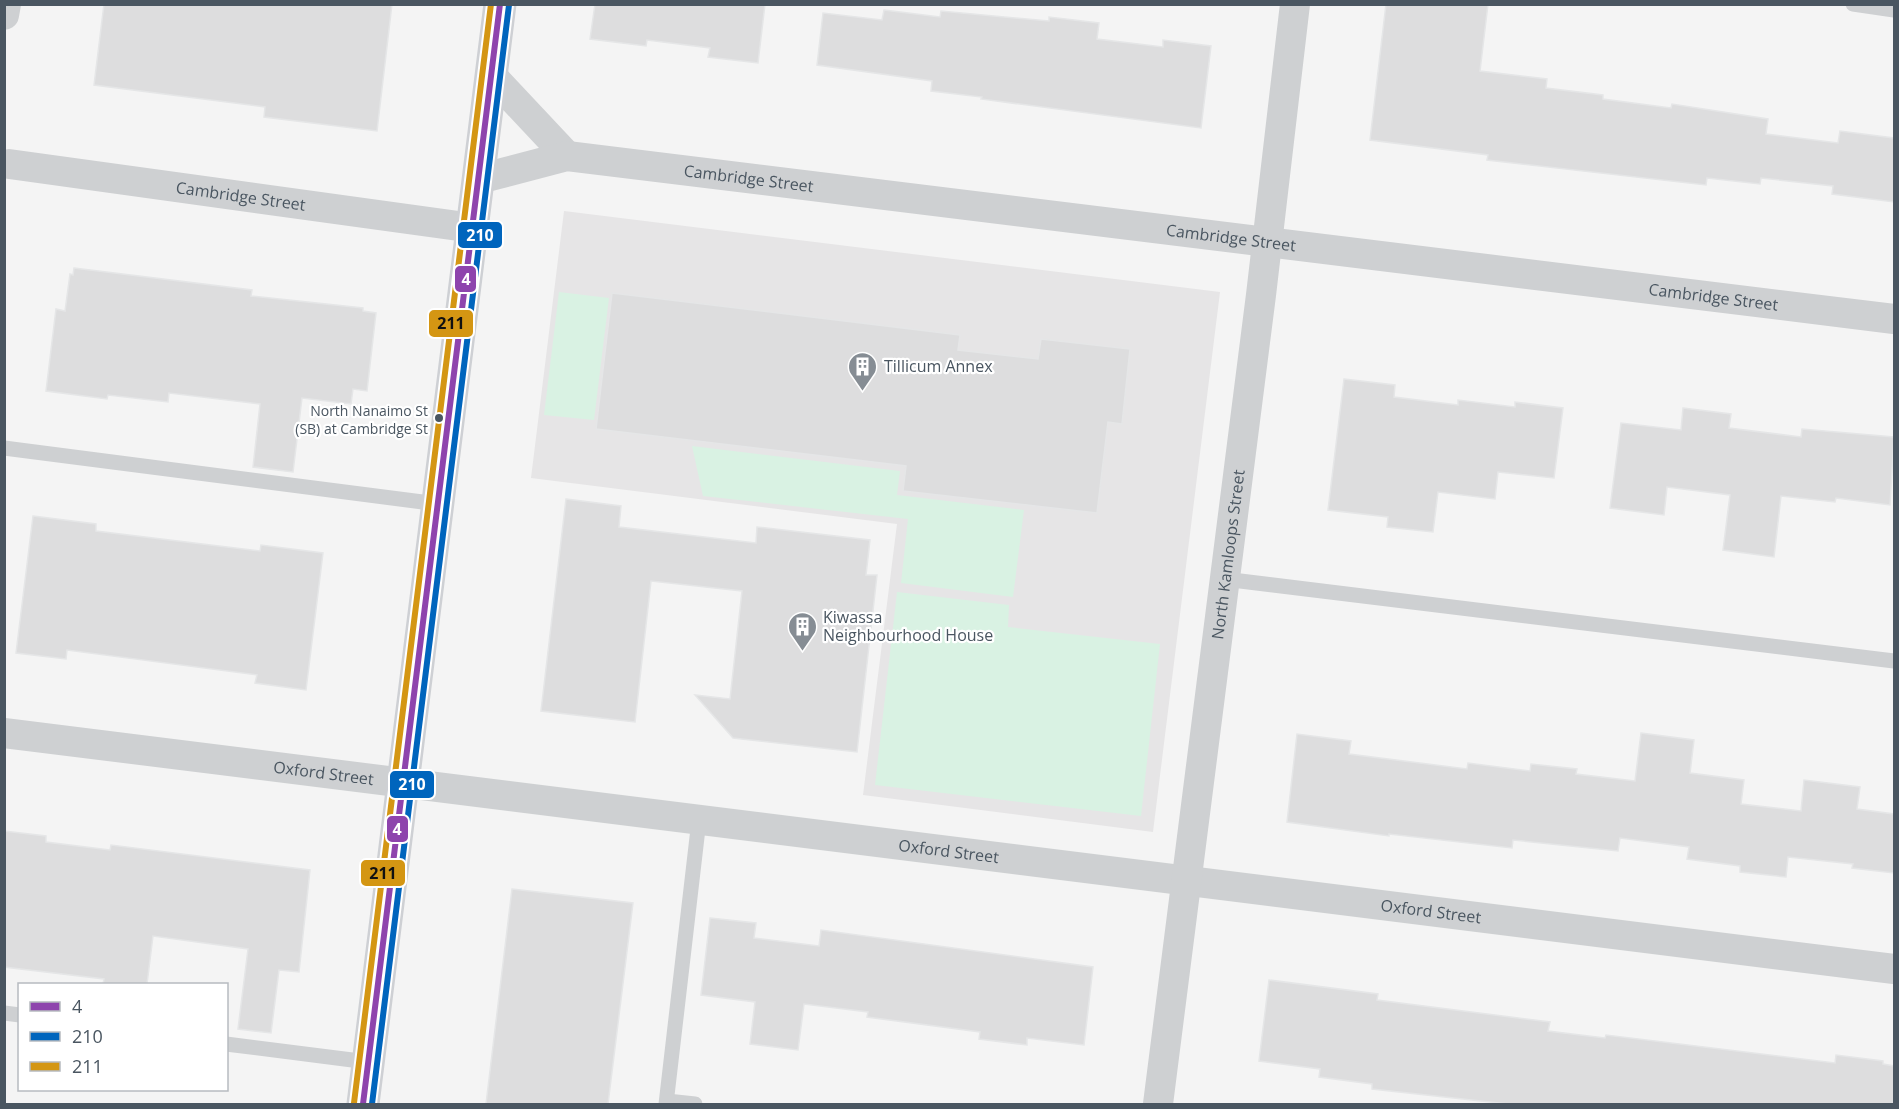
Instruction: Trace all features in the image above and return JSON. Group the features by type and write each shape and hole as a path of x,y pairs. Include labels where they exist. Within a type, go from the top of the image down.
{"main road":[{"path":"363,1104 500,4"}],"street":[{"path":"4,15 6,4"},
{"name":"North Kamloops Street","path":"1158,1104 1268,242 1295,4"},
{"path":"492,76 567,156"},
{"name":"Cambridge Street","path":"479,179 567,156 1894,319"},
{"name":"Cambridge Street","path":"6,163 473,228"},
{"name":"Oxford Street","path":"4,733 1894,969"}],"lane":[{"path":"1853,4 1894,10"},
{"path":"4,448 438,504"},
{"path":"1224,579 1894,661"},
{"path":"695,1104 666,1103 699,820"},
{"path":"228,1044 368,1062"}],"shaded area":[{"path":"564,211 1220,292 1153,832 863,795 897,524 531,478"}],"green space":[{"path":"559,292 609,298 594,420 544,415"},
{"path":"692,446 900,471 897,495 1024,510 1013,597 901,583 908,519 703,496"},
{"path":"897,592 1009,605 1008,627 1160,644 1141,816 875,785"}],"building":[{"path":"104,4 392,4 377,131 264,117 265,107 94,85"},
{"path":"595,4 765,4 758,63 708,57 710,48 647,40 646,46 590,39"},
{"path":"1386,4 1488,4 1480,71 1547,79 1546,88 1603,95 1603,99 1671,108 1672,104 1768,119 1766,134 1838,143 1840,131 1894,138 1894,202 1832,194 1833,186 1761,178 1760,184 1707,178 1706,185 1487,160 1488,155 1370,140"},
{"path":"884,10 940,17 941,11 1049,21 1049,17 1099,23 1097,39 1163,47 1163,40 1211,46 1201,128 931,91 932,81 817,65 823,13 882,20"},
{"path":"74,268 252,290 251,296 363,308 363,311 376,313 367,391 353,389 351,404 302,398 293,472 253,467 260,404 169,393 168,402 108,395 107,399 46,391 56,309 65,311 70,274 73,275"},
{"name":"Tillicum Annex","path":"612,293 960,335 958,350 1038,359 1041,339 1130,349 1122,424 1108,422 1097,513 903,491 906,466 596,429"},
{"path":"1344,379 1395,385 1394,397 1458,405 1458,400 1515,407 1515,402 1563,408 1554,478 1498,472 1495,499 1438,492 1433,532 1387,527 1388,517 1328,510"},
{"path":"1683,408 1731,414 1729,428 1801,437 1802,429 1894,437 1890,505 1836,498 1835,502 1781,496 1774,557 1723,550 1730,495 1667,487 1664,515 1610,508 1621,423 1681,430"},
{"name":"Kiwassa Neighbourhood House","path":"566,499 621,506 619,527 756,543 757,527 870,540 866,575 877,575 857,752 733,738 695,695 730,699 742,591 651,581 635,722 541,711"},
{"path":"33,516 96,524 96,531 260,551 261,545 323,553 306,690 255,683 257,675 67,650 66,659 16,653"},
{"path":"1641,733 1694,740 1690,773 1744,780 1741,804 1801,811 1804,780 1860,787 1857,809 1894,814 1894,873 1852,868 1853,864 1788,857 1786,877 1740,872 1740,866 1687,859 1689,847 1620,838 1618,851 1513,840 1512,848 1389,834 1389,836 1287,822 1297,734 1351,741 1349,754 1467,769 1468,763 1530,771 1531,764 1577,769 1576,774 1635,781"},
{"path":"4,831 46,836 46,842 110,850 111,845 310,870 299,972 279,970 271,1033 238,1029 248,949 153,936 147,983 103,983 104,979 4,967"},
{"path":"512,889 633,903 608,1104 486,1104"},
{"path":"710,918 756,923 754,938 819,946 821,930 1093,967 1084,1045 1027,1038 1027,1045 979,1039 980,1032 867,1017 868,1012 804,1004 798,1050 750,1044 755,1002 701,995"},
{"path":"1269,980 1378,994 1377,1000 1550,1022 1548,1031 1605,1038 1606,1035 1835,1063 1836,1055 1883,1061 1883,1064 1894,1066 1894,1104 1508,1104 1372,1089 1372,1084 1319,1077 1320,1069 1259,1061"}],"transit line":[{"name":"211","path":"354,1103 491,4"},
{"name":"4","path":"363,1104 500,4"},
{"name":"210","path":"372,1104 509,5"}],"place":[{"name":"Tillicum Annex","path":"863,392"},
{"name":"North Nanaimo St (SB) at Cambridge St","path":"439,418"},
{"name":"Kiwassa Neighbourhood House","path":"802,652"}]}
